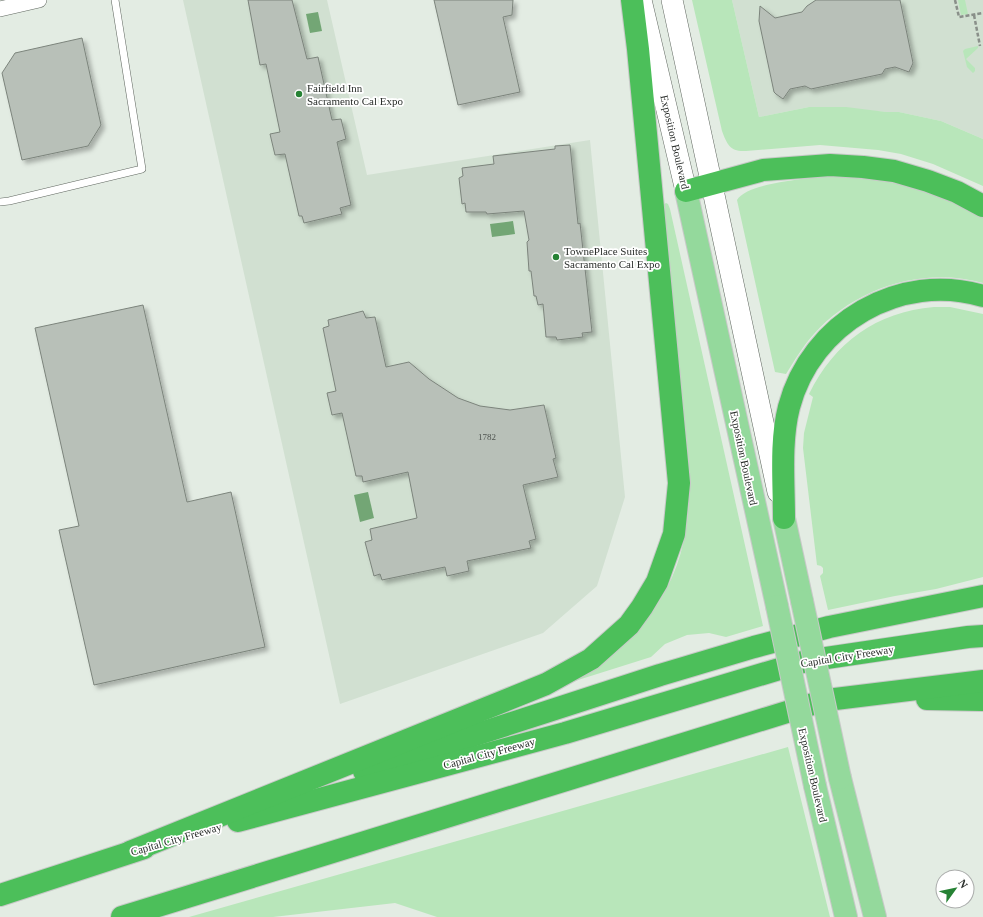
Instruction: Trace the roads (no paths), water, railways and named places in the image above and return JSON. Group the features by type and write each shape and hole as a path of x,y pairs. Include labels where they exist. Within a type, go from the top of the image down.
{"highway":[{"path":"130,852 546,684 591,659 629,625 657,582 674,534 679,483 638,49 632,0"},
{"path":"686,191 763,170 830,165 894,171 928,181 956,192 983,206"},
{"path":"784,518 784,444 785,425 789,405 800,375 812,354 827,337 843,323 865,309 889,298 907,293 930,290 957,291 983,296"},
{"path":"203,830 357,774 754,646 829,627 983,596"},
{"name":"Capital City Freeway","path":"0,895 130,852 203,830 565,732 806,661 983,636"},
{"path":"122,917 808,706 836,699 983,680"},
{"path":"836,699 983,700"}],"main road":[{"name":"Exposition Boulevard","path":"642,0 686,191 815,786 846,917"},
{"path":"672,0 840,778 875,917"}],"street":[{"path":"0,9 39,0"}],"lane":[{"path":"0,202 142,168 115,0"}],"place":[{"name":"Fairfield Inn Sacramento Cal Expo","path":"299,94"},
{"name":"TownePlace Suites Sacramento Cal Expo","path":"556,257"}]}
